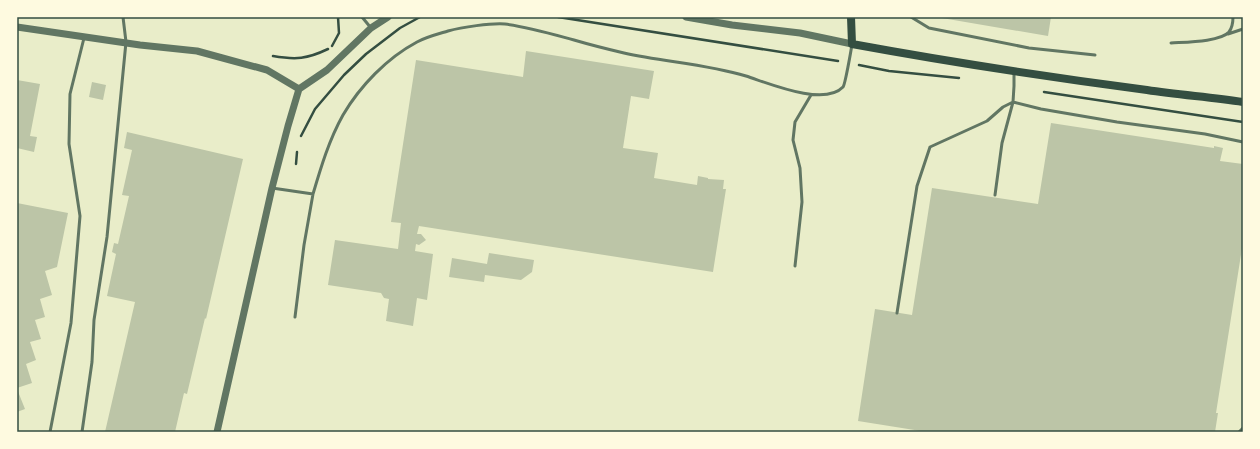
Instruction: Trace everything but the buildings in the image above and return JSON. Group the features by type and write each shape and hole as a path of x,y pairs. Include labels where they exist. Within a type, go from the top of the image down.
{"main road":[{"path":"851,17 852,44 928,58 1148,91 1243,102"}],"street":[{"path":"217,432 272,188 299,89 326,70 371,28 388,17"},
{"path":"686,17 732,25 800,33 852,44"},
{"path":"17,27 197,51 267,70 299,89"}],"lane":[{"path":"82,432 92,362 94,320 107,237 126,42 123,17"},
{"path":"362,17 371,28"},
{"path":"911,17 929,28 1029,48 1094,55"},
{"path":"1225,35 1229,31 1233,17"},
{"path":"295,316 304,245 313,194 324,157 342,117 364,86 401,52 417,42 428,37 461,28 504,24 512,25 554,34 633,55 721,69 787,90 812,95 826,94 842,88 845,85 852,44"},
{"path":"1171,44 1216,38 1243,29"},
{"path":"50,432 71,323 80,216 69,144 70,94 84,36"},
{"path":"995,195 1002,143 1013,102 1013,70"},
{"path":"795,266 802,202 800,168 793,140 795,122 812,95"},
{"path":"897,313 917,186 930,147 987,121 1003,107 1013,102 1041,109 1117,122 1205,134 1243,142"},
{"path":"272,188 313,194"},
{"path":"1239,432 1243,428"}],"path":[{"path":"267,55 297,59 315,55 331,47 339,33 338,17"},
{"path":"298,141 315,109 344,76 366,54 400,28 420,17"},
{"path":"558,17 848,63 889,72 964,79"},
{"path":"1044,92 1243,122"},
{"path":"296,164 297,149"}]}
